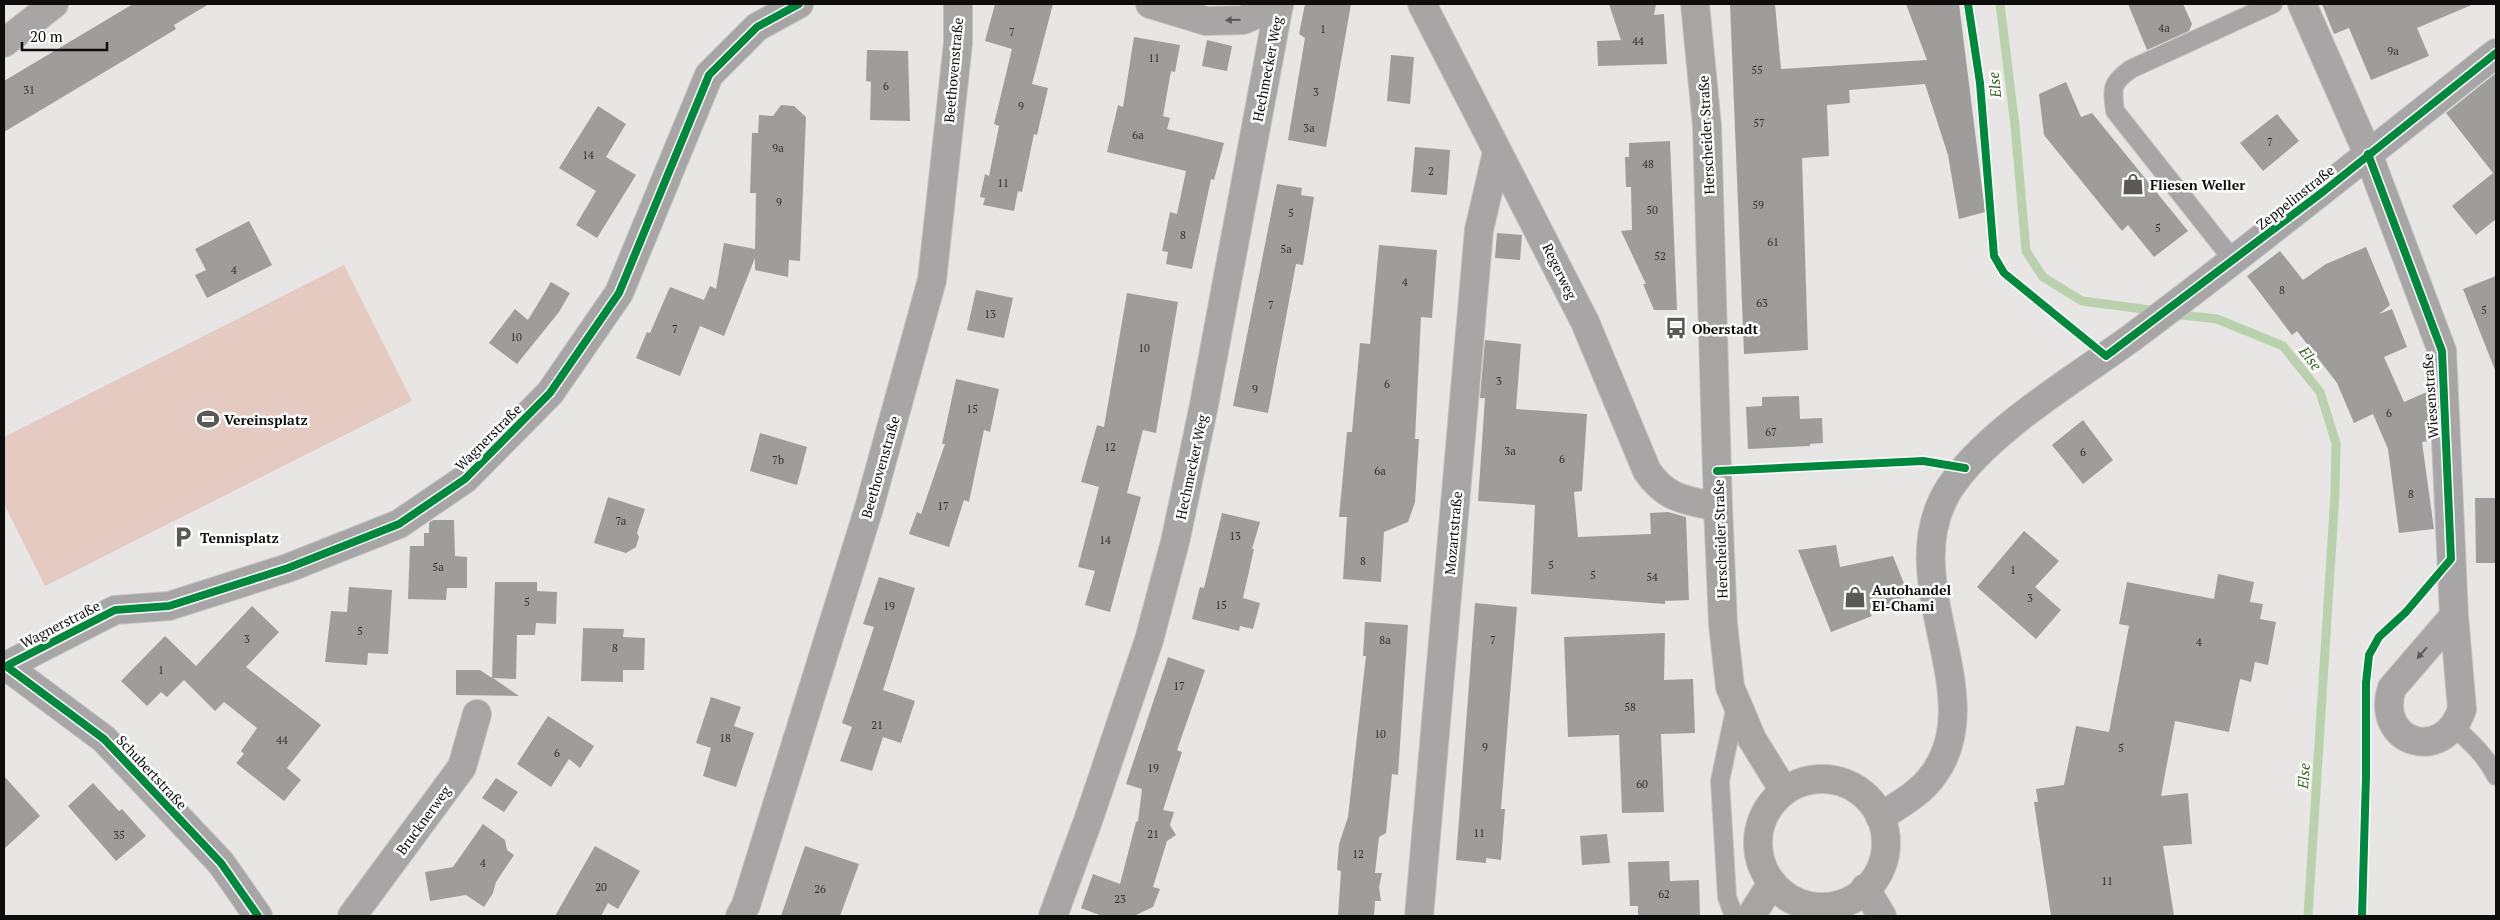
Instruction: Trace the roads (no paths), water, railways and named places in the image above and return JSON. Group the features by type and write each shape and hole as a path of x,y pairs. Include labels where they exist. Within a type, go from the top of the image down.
{"main road":[{"name":"Herscheider Straße","path":"1695,4 1707,126 1718,507 1723,624 1730,687 1752,739 1784,791"},
{"path":"1809,780 1836,781 1860,792 1872,804 1880,817 1886,841 1884,856 1875,878 1865,888 1845,902 1815,906 1791,899 1772,883 1760,860 1758,835 1762,820 1770,806 1784,791 1809,780"},
{"path":"1752,916 1772,883"}],"street":[{"path":"4,43 54,4"},
{"name":"Wagnerstraße","path":"6,666 115,610 169,606 288,568 399,524 465,478 550,393 620,293 709,75 758,27 799,4"},
{"name":"Beethovenstraße","path":"740,916 749,896 869,508 932,280 958,43 958,4"},
{"path":"1150,4 1206,21 1243,20 1279,4"},
{"name":"Hechmecker Weg","path":"1053,916 1089,818 1149,640 1176,542 1203,410 1279,4"},
{"name":"Regerweg","path":"1422,4 1550,250 1585,322 1647,472 1654,482 1674,498 1718,507"},
{"name":"Wiesenstraße","path":"2302,4 2368,154 2442,351 2454,616 2462,709 2454,727"},
{"name":"Zeppelinstraße","path":"1880,817 1927,784 1939,768 1949,740 1953,709 1951,686 1931,579 1932,535 1944,499 1965,468 1992,440 2198,287 2496,53"},
{"name":"Mozartstraße","path":"1420,916 1479,230 1498,152"},
{"path":"2454,616 2392,688 2388,701 2389,716 2396,729 2407,738 2421,742 2435,741 2448,734 2454,727"},
{"name":"Schubertstraße","path":"6,666 104,739 221,864 258,916"},
{"name":"Brucknerweg","path":"352,916 462,767 477,714"},
{"path":"1865,888 1882,916"}],"lane":[{"path":"2233,260 2115,111 2113,92 2116,79 2131,69 2273,4"},
{"path":"1734,916 1727,897 1720,781 1736,705"},
{"path":"2454,727 2474,744 2490,763 2496,776"}],"waterway":[{"name":"Else","path":"2000,4 2015,126 2026,251 2043,277 2082,301 2158,311"},
{"name":"Else","path":"2173,314 2217,319 2283,346 2320,392 2336,443 2335,494 2308,916"}],"place":[{"name":"Fliesen Weller","path":"2133,184"},
{"name":"Oberstadt","path":"1676,328"},
{"name":"Vereinsplatz","path":"208,419"},
{"name":"Tennisplatz","path":"183,537"},
{"name":"Autohandel El-Chami","path":"1855,597"}]}
